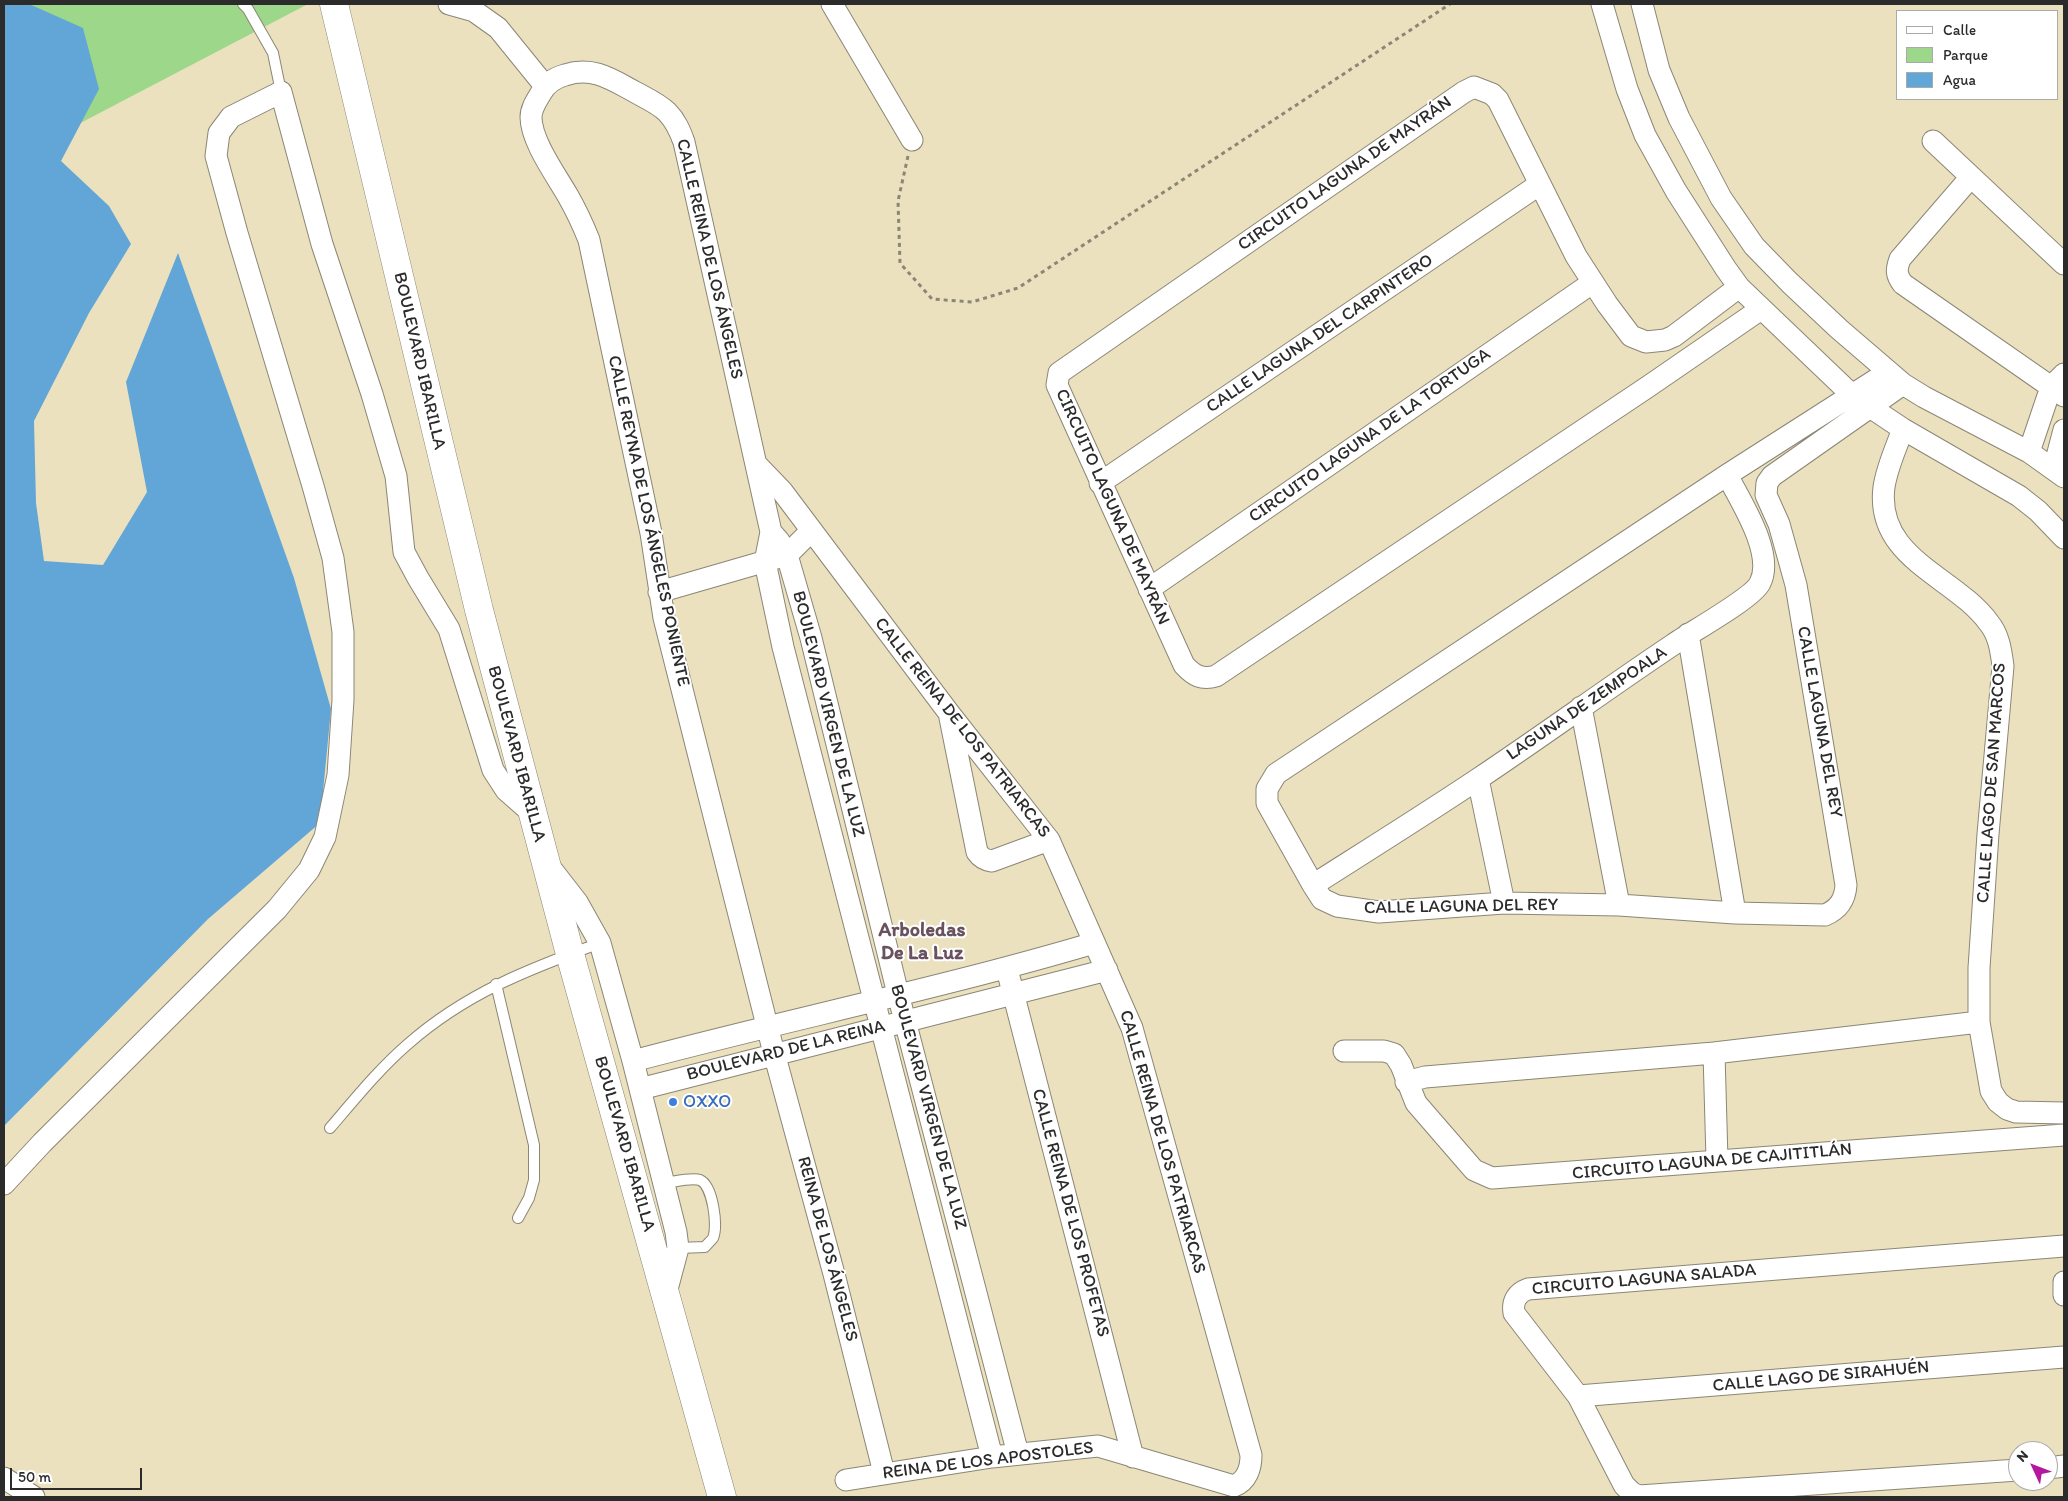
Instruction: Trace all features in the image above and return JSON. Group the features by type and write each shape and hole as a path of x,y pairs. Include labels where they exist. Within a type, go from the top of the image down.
{"street":[{"name":"BOULEVARD IBARILLA","path":"334,4 450,496 531,812 722,1497"},
{"path":"449,4 474,11 498,28 545,86"},
{"path":"832,4 912,140"},
{"path":"1602,4 1627,89 1645,135 1676,191 1739,287 1852,394 1904,429 2019,496 2038,511 2064,538"},
{"path":"1642,4 1660,70 1679,118 1721,198 1754,246 1790,283 1895,378 1924,397 2029,452 2059,472 2064,430"},
{"name":"CALLE REINA DE LOS ÁNGELES","path":"545,86 558,77 571,73 586,71 604,75 666,111 677,124 684,142 771,532 765,562"},
{"name":"CALLE REYNA DE LOS ÁNGELES PONIENTE","path":"545,86 535,103 531,117 534,131 540,146 582,221 590,240 651,533 659,592 768,1026"},
{"name":"CIRCUITO LAGUNA DE MAYRÁN","path":"1739,287 1674,336 1665,340 1646,342 1628,333 1592,284 1559,226 1498,100 1492,94 1474,87 1464,92 1059,373 1057,385 1184,665 1197,676 1204,678 1216,676 1761,309"},
{"path":"4,1184 42,1143 278,908 309,870 326,837 338,775 343,700 343,632 333,558 237,234 216,156 219,133 231,116 281,92 322,244 372,394 396,476 404,552 449,629 493,770 506,790 531,812"},
{"path":"1933,141 1970,178 2064,264"},
{"path":"1970,178 1900,259 1896,269 1898,277 1903,284 2060,386 2029,452"},
{"name":"CALLE LAGUNA DEL CARPINTERO","path":"1100,483 1540,184"},
{"path":"1692,216 1721,198"},
{"name":"CIRCUITO LAGUNA DE LA TORTUGA","path":"1148,589 1592,284"},
{"name":"CALLE LAGUNA DEL REY","path":"1895,378 1869,407 1772,476 1765,490 1779,524 1796,585 1846,885 1845,896 1837,908 1825,915 1735,913 1619,905 1504,903 1379,912 1343,907 1322,899 1312,885 1267,803 1267,789 1276,774 1852,394 1895,378"},
{"name":"CALLE LAGO DE SAN MARCOS","path":"1904,429 1890,461 1884,487 1883,505 1888,522 1895,538 1904,550 1976,608 1991,624 1999,644 2004,666 1988,834 1979,968 1979,1022 1991,1092 1998,1102 2016,1112 2064,1113"},
{"path":"659,592 787,555 811,531 782,491 757,465"},
{"name":"LAGUNA DE ZEMPOALA","path":"1312,885 1478,779 1688,634 1754,592 1763,574 1762,551 1747,513 1727,475"},
{"name":"CALLE REINA DE LOS PATRIARCAS","path":"811,531 949,713 1049,840 1132,1028 1251,1455 1250,1469 1243,1481"},
{"name":"CALLE REINA DE LOS ÁNGELES","path":"771,532 787,555"},
{"name":"BOULEVARD VIRGEN DE LA LUZ","path":"787,555 811,638 898,994 1018,1454"},
{"name":"BOULEVARD VIRGEN DE LA LUZ","path":"765,562 783,647 992,1457"},
{"path":"1688,634 1735,913"},
{"path":"1581,707 1619,905"},
{"path":"949,713 977,852 980,857 992,861 1049,840"},
{"path":"1478,779 1504,903"},
{"path":"544,860 577,902 600,944 634,1061 674,1216 678,1248 666,1294"},
{"name":"BOULEVARD DE LA REINA","path":"634,1061 768,1026 1007,969 1094,943"},
{"name":"CALLE REINA DE LOS PROFETAS","path":"1007,969 1133,1457"},
{"name":"BOULEVARD DE LA REINA","path":"640,1089 774,1053 1107,970"},
{"path":"1406,1082 1425,1077 1714,1053 1979,1022"},
{"name":"REINA DE LOS ÁNGELES","path":"768,1026 884,1472"},
{"name":"CIRCUITO LAGUNA DE CAJITITLÁN","path":"1344,1051 1384,1051 1394,1054 1401,1065 1406,1082 1416,1103 1474,1170 1492,1178 2064,1135"},
{"path":"1714,1053 1717,1160"},
{"name":"CIRCUITO LAGUNA SALADA","path":"2008,1471 1648,1497 1639,1496 1632,1493 1624,1485 1578,1396 1514,1313 1513,1305 1521,1292 1538,1288 2064,1246"},
{"path":"2064,1282 2064,1295"},
{"name":"CALLE LAGO DE SIRAHUÉN","path":"1578,1396 2064,1357"},
{"name":"REINA DE LOS APOSTOLES","path":"846,1480 884,1472 992,1457 1098,1446 1234,1486 1243,1481"},
{"path":"4,1478 34,1497"}],"lane":[{"path":"243,4 248,9 274,53 281,92"},
{"path":"330,1128 382,1068 408,1044 458,1006 496,984 600,944"},
{"path":"496,984 534,1145 534,1180 529,1198 518,1218"},
{"path":"665,1184 698,1179 706,1184 712,1197 714,1228 712,1238 705,1247 678,1248"}],"path":[{"path":"912,140 898,201 900,263 932,299 972,302 1018,288 1450,4"}],"green space":[{"path":"4,4 308,4 4,163"}],"water":[{"path":"4,4 29,4 83,28 99,89 61,161 109,206 131,244 89,313 34,421 36,503 44,561 103,565 147,492 126,382 178,253 294,578 331,709 320,823 208,919 4,1126"}],"place":[{"name":"OXXO","path":"673,1102"}],"district":[{"name":"Arboledas De La Luz","path":"922,942"}]}
